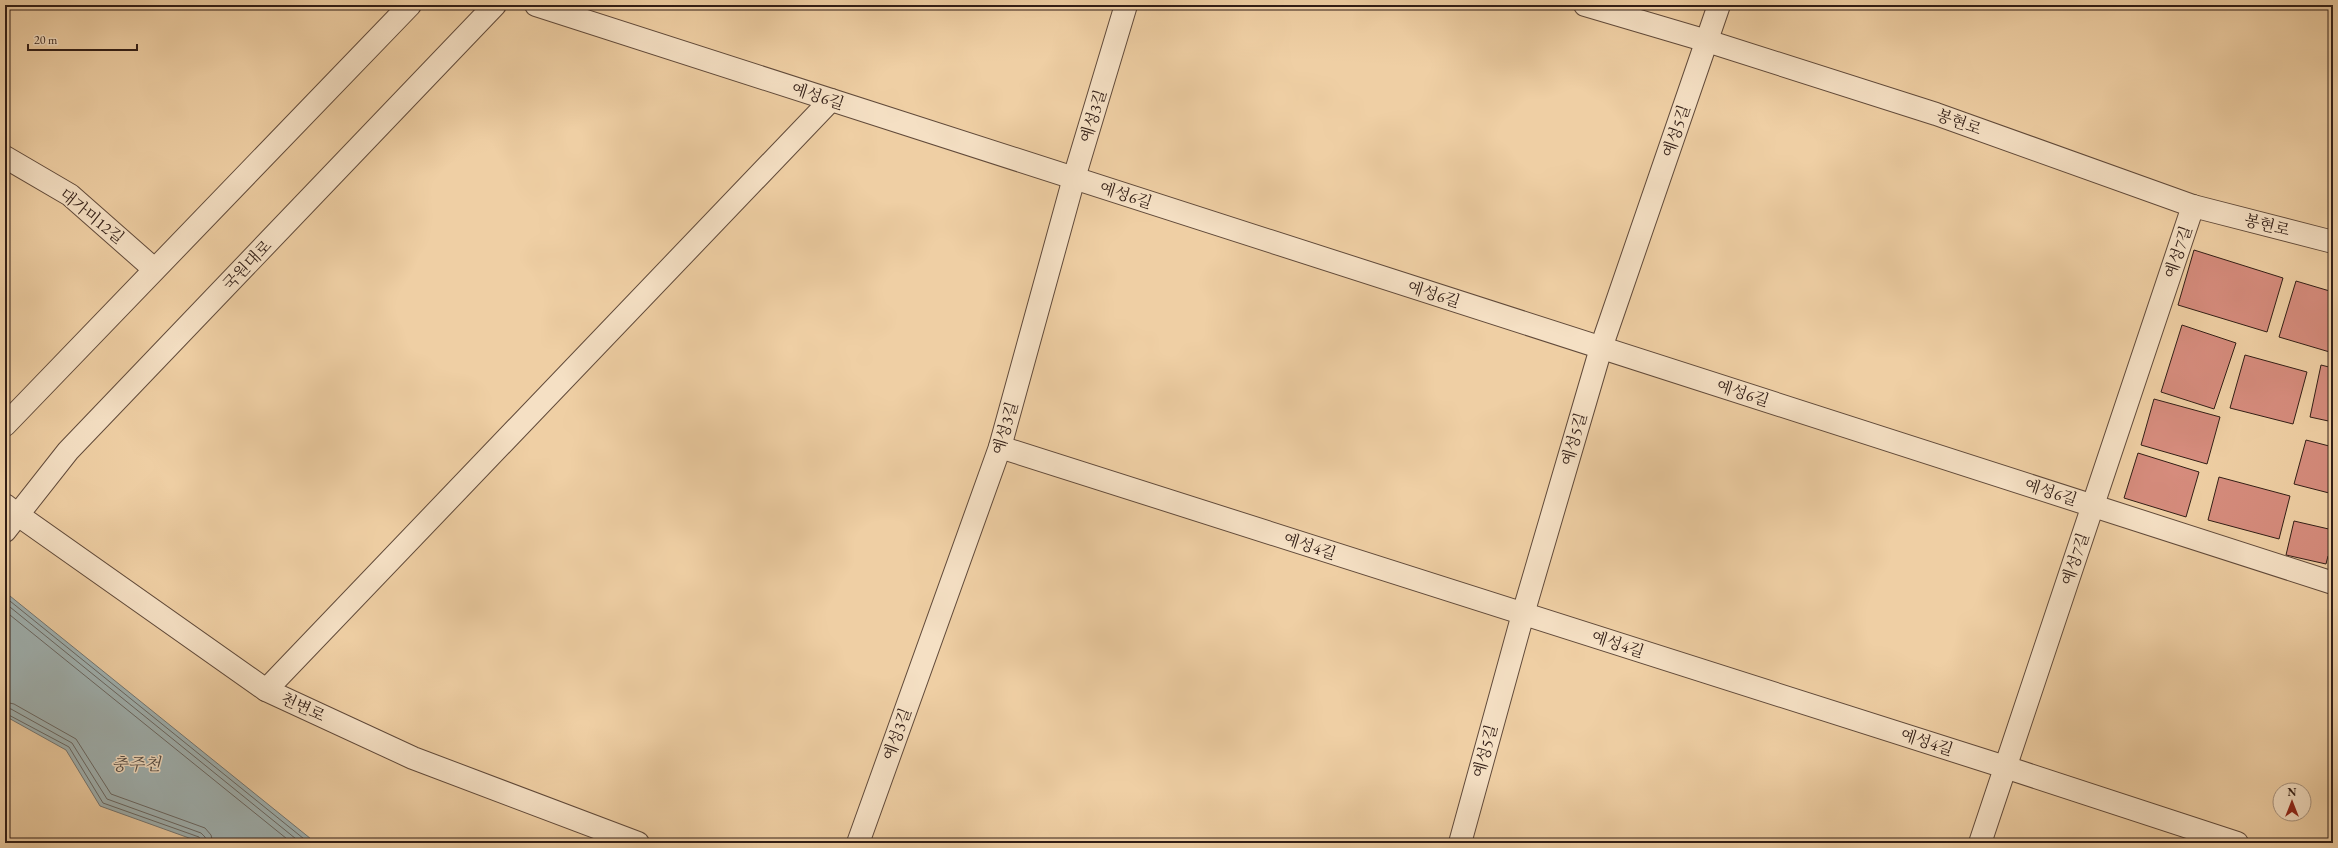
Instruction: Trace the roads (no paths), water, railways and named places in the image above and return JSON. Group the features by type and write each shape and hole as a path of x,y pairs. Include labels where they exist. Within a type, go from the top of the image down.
{"street":[{"path":"5,425 410,5"},
{"name":"국원대로","path":"8,521 68,451 495,5"},
{"name":"예성6길","path":"536,5 2333,583"},
{"name":"예성3길","path":"858,843 1000,447 1074,178 1126,5"},
{"name":"봉현로","path":"1585,5 1707,41 1936,114 2193,206 2333,242"},
{"name":"예성5길","path":"1460,843 1523,614 1601,348 1719,5"},
{"path":"266,690 831,100"},
{"name":"대가미12길","path":"5,157 70,195 154,269"},
{"name":"예성7길","path":"1980,843 2193,206"},
{"name":"예성4길","path":"1000,447 2005,767 2236,843"},
{"name":"천변로","path":"8,521 266,690 413,758 638,843"}],"water":[{"name":"충주천","path":"5,592 316,843 203,843 100,806 66,750 5,716"}]}
